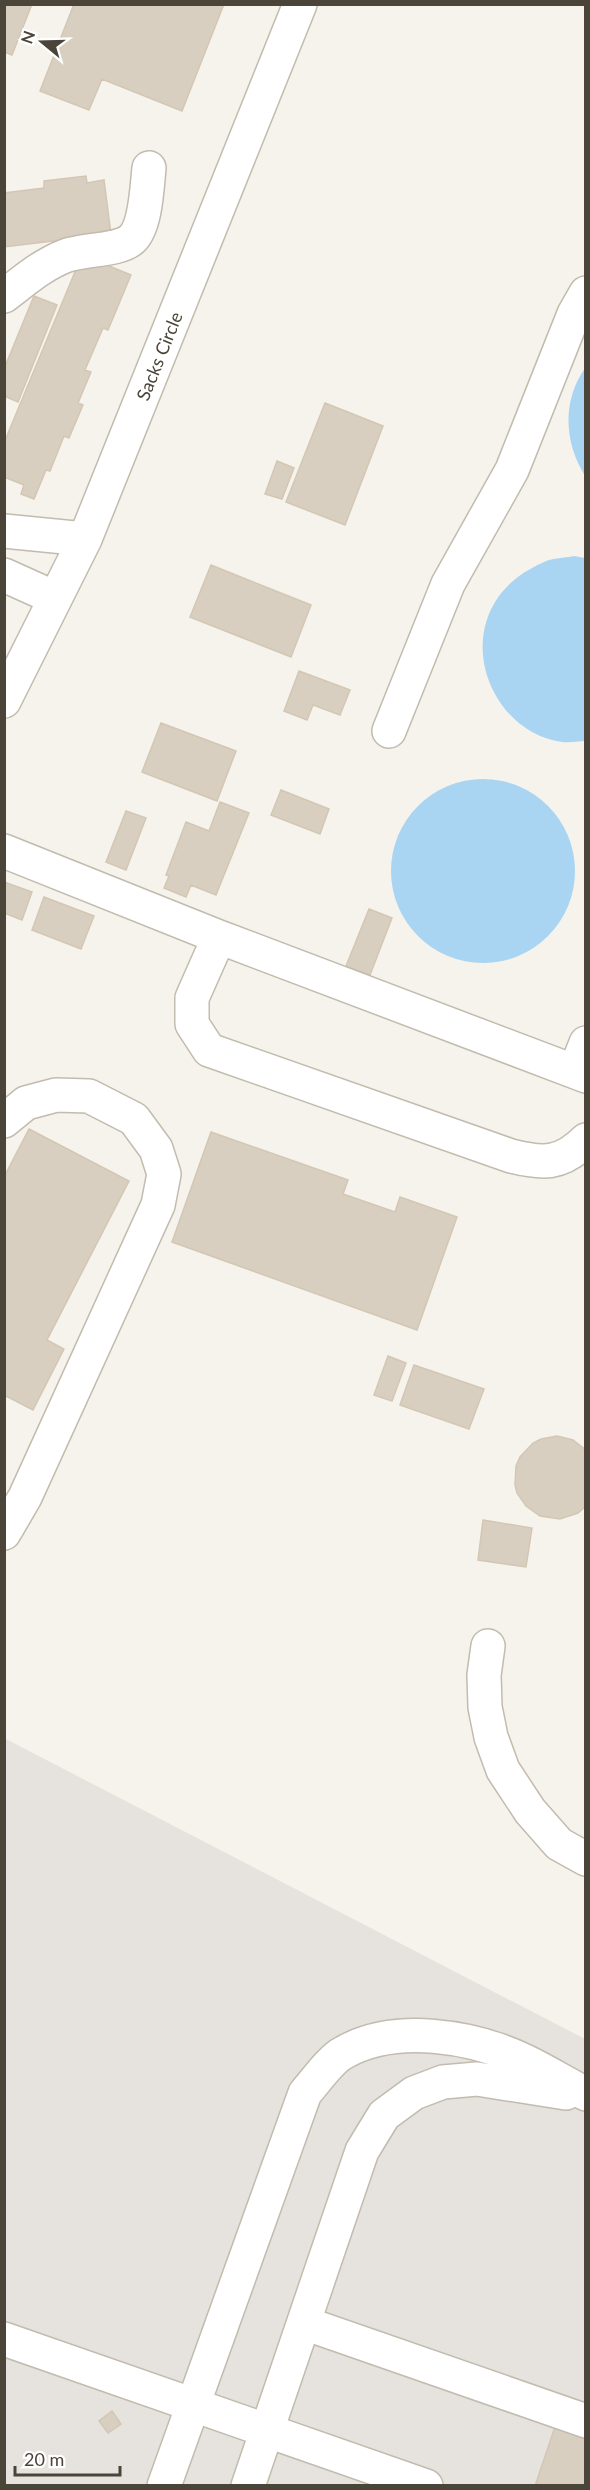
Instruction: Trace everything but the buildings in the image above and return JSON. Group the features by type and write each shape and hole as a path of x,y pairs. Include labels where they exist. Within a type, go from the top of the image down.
{"lane":[{"name":"Sacks Circle","path":"4,701 85,539 300,4"},
{"path":"4,297 40,268 68,255 123,244 133,238 144,206 149,168"},
{"path":"389,731 448,584 512,470 574,314 585,293"},
{"path":"4,531 85,539"},
{"path":"4,575 55,598"},
{"path":"4,851 219,937 582,1063"},
{"path":"219,937 192,998 192,1024 209,1050 511,1156 537,1162 559,1160 585,1140"},
{"path":"4,1121 26,1103 56,1095 89,1096 134,1119 156,1149 164,1174 158,1205 25,1497 4,1533"},
{"path":"488,1646 484,1675 485,1707 491,1737 503,1770 530,1810 559,1844 585,1859"},
{"path":"164,2486 305,2093 341,2053 378,2039 421,2035 467,2041 524,2060 585,2095"},
{"path":"248,2486 362,2151 384,2115 414,2092 443,2082 477,2079 585,2095"},
{"path":"304,2323 585,2421"},
{"path":"4,2339 426,2486"}],"shaded area":[{"path":"4,1738 585,2039 585,2485 5,2485"}],"water":[{"path":"585,368 585,476 573,449 568,422 572,394"},
{"path":"574,556 585,558 585,741 562,742 539,735 519,723 503,706 491,686 484,664 483,641 488,618 499,596 513,581 546,561"},
{"path":"483,779 501,780 518,786 534,794 548,806 560,820 568,836 574,853 574,889 568,906 560,922 548,936 534,948 518,956 501,962 483,963 465,962 448,956 432,948 418,936 406,922 398,906 392,889 391,871 392,853 398,836 406,820 418,806 432,794 448,786 465,780"}]}
